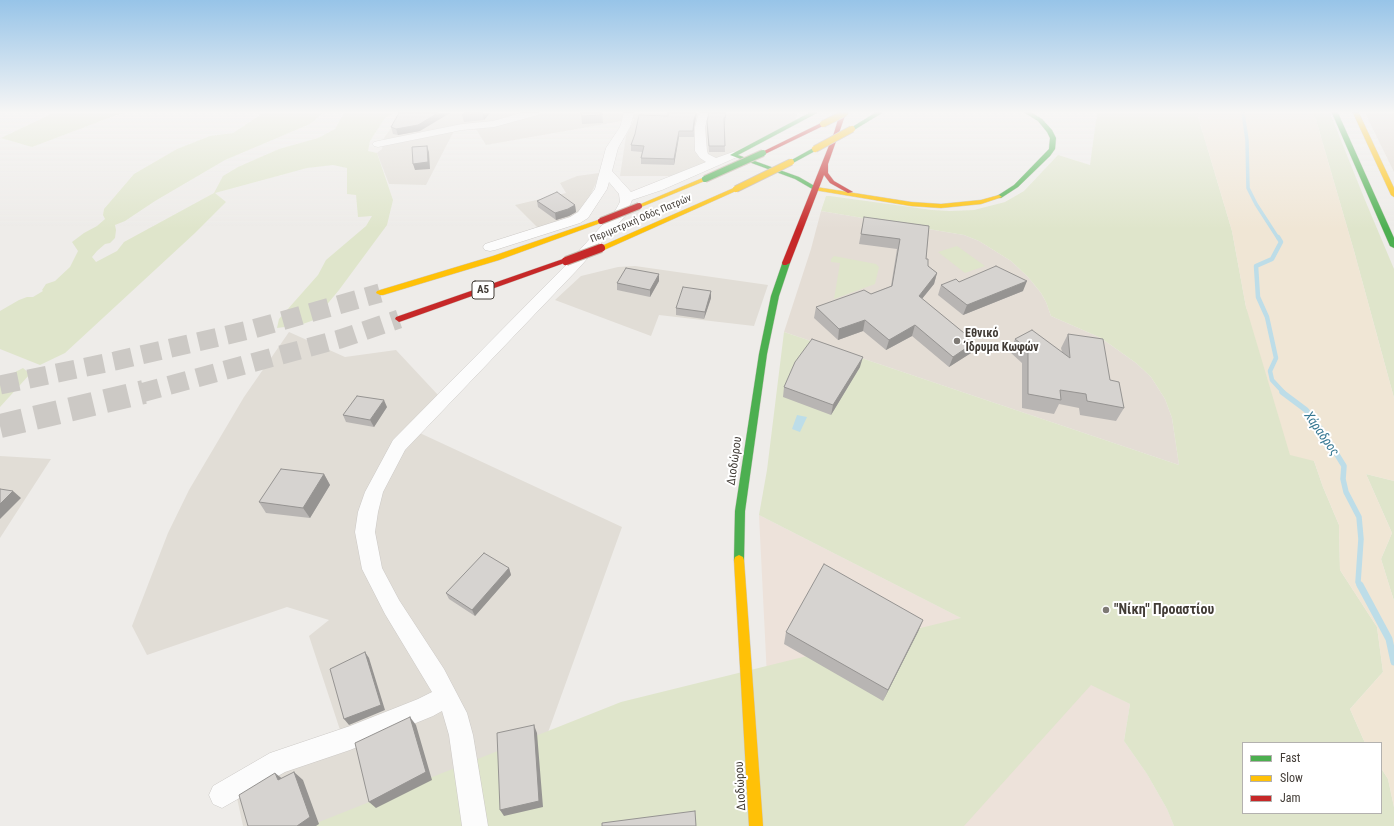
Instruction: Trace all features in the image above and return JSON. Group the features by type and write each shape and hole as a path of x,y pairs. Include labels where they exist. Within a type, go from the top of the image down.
{"main road":[{"path":"733,155 740,152"},
{"name":"Περιμετρική Οδός Πατρών","path":"380,293 503,256 601,221 633,202 704,179 766,152"},
{"name":"Περιμετρική Οδός Πατρών","path":"399,319 601,248 736,189 810,152"},
{"name":"Διοδώρου","path":"756,826 739,575 740,511 763,354 775,296 792,247 830,152"},
{"path":"733,155 797,178 816,189 911,204 941,206 981,202 1001,196 1016,186 1050,152"},
{"path":"1352,152 1394,246"},
{"path":"1374,152 1394,195"},
{"path":"825,165 825,173 832,182 844,190 868,198"}],"street":[{"path":"490,247 575,220 582,215 600,189 611,152"},
{"path":"701,152 704,156 715,163"},
{"path":"475,826 461,735 455,713 436,677 381,587 372,569 367,550 365,532 368,512 374,492 399,445 596,241 621,212 633,202 733,155"},
{"path":"605,171 633,202"},
{"path":"222,795 279,762 350,738 425,708 446,696"}],"shaded area":[{"path":"379,152 443,152 426,185 389,184 377,153"},
{"path":"624,152 735,152 677,176 620,176"},
{"path":"1384,152 1394,152 1394,172"},
{"path":"599,173 584,209 574,218 538,228 515,205 566,193 560,183 577,176"},
{"name":"Εθνικό Ίδρυμα Κωφών","path":"821,211 964,235 979,241 1011,261 1028,277 1041,293 1051,316 1101,338 1136,363 1151,377 1165,399 1172,418 1179,465 784,332 811,249"},
{"path":"635,266 768,285 754,326 659,315 651,336 555,300 581,276 618,267"},
{"path":"289,332 345,357 396,350 438,395 409,428 622,527 546,738 542,826 243,826 237,798 302,759 345,745 309,636 329,620 287,607 147,655 132,626 168,533 189,490 244,397"},
{"path":"0,456 51,459 0,538"},
{"path":"759,515 1130,704 1124,741 1147,774 1167,809 1174,826 778,826 769,718"}],"green space":[{"path":"173,152 245,152 225,160 155,201 125,221 115,225 115,238 110,243 105,244 92,257 96,262 117,251 124,242 214,193 223,176 238,167 273,152 370,152 377,153 393,200 387,225 339,290 314,320 300,325 277,328 279,319 318,275 326,260 366,226 372,216 358,217 356,195 347,194 347,168 333,165 307,168 215,193 226,202 195,233 65,353 40,365 0,349 0,311 19,300 27,297 33,297 43,291 42,290 46,284 55,281 70,267 78,251 72,242 105,219 103,215 104,209 134,174"},
{"path":"1092,152 1208,152 1232,231 1246,307 1314,461 1339,525 1340,570 1377,627 1383,672 1350,709 1365,742 1242,742 1242,814 1382,814 1382,770 1388,779 1394,807 1394,826 1174,826 1167,809 1147,774 1124,741 1130,704 1091,685 964,826 309,826 621,702 961,618 759,515 767,470 784,332 1179,465 1172,418 1165,399 1151,377 1136,363 1101,338 1051,316 1041,293 1028,277 1011,261 979,241 964,235 821,211 826,196 932,210 974,210 1005,202 1024,191 1058,155 1090,165"},
{"path":"1325,152 1346,152 1394,269 1394,398"},
{"path":"957,246 985,266 965,273 938,252"},
{"path":"834,256 876,264 879,267 875,284 834,299 840,263 831,262 831,259"},
{"path":"23,368 30,374 0,407 0,380"},
{"path":"1366,474 1394,481 1394,601 1381,559 1392,533"}],"sand":[{"path":"1208,152 1325,152 1394,398 1394,481 1366,474 1392,533 1381,559 1394,601 1394,807 1388,779 1382,770 1382,742 1365,742 1350,709 1383,672 1377,627 1340,570 1339,525 1314,461 1290,455 1246,307 1232,231"}],"water":[{"path":"797,415 807,417 800,432 792,429"}],"building":[{"path":"412,152 427,152 428,162 413,164"},
{"path":"643,152 675,152 674,159 641,158"},
{"path":"557,192 575,205 555,213 537,201"},
{"path":"864,217 929,226 926,259 928,259 928,266 937,273 919,296 975,342 953,357 915,325 889,340 865,320 839,329 816,307 864,290 871,294 892,286 900,239 861,234"},
{"path":"996,266 1027,281 967,305 941,285 956,279 959,282"},
{"path":"626,268 659,274 650,290 617,283"},
{"path":"683,287 711,291 705,312 676,308"},
{"path":"1032,330 1070,358 1068,334 1103,339 1110,380 1119,382 1124,408 1087,401 1086,394 1060,390 1061,400 1028,394 1028,349 1015,339"},
{"path":"812,339 863,357 833,405 784,387 795,362"},
{"path":"357,396 384,400 370,420 343,415"},
{"path":"281,469 324,474 303,508 259,502"},
{"path":"0,489 13,491 0,504"},
{"path":"484,553 509,568 472,610 446,593"},
{"path":"824,564 923,620 888,690 786,632"},
{"path":"365,652 381,705 344,719 330,669"},
{"path":"410,717 426,772 369,802 355,743"},
{"path":"534,725 539,801 500,810 497,733"},
{"path":"294,772 310,817 297,826 248,826 239,795 275,773 278,780"},
{"path":"695,811 696,826 602,826 602,823"}],"waterway":[{"name":"Χάραδρος","path":"1247,152 1248,188 1256,204 1278,238"},
{"name":"Χάραδρος","path":"1278,237 1281,242 1272,259 1256,266 1258,297 1267,317 1276,358 1270,371 1272,380 1284,393"},
{"name":"Χάραδρος","path":"1282,392 1306,410 1323,432 1344,466 1343,479 1346,492 1359,517 1361,539 1358,582 1360,586"},
{"name":"Χάραδρος","path":"1360,585 1389,639 1394,662"}],"tunnel":[{"path":"0,385 115,361 253,329 380,293"},
{"path":"141,393 340,339 399,319"},
{"path":"0,426 144,392"}],"traffic: fast":[{"path":"733,155 740,152"},
{"path":"791,162 810,152"},
{"path":"999,197 1016,186 1050,152"},
{"path":"1352,152 1394,246"},
{"path":"705,179 763,153"},
{"path":"733,155 797,178 816,189"},
{"path":"739,560 740,511 763,354 775,296 786,263"}],"traffic: slow":[{"path":"1374,152 1394,195"},
{"path":"736,189 791,162"},
{"path":"639,206 705,179"},
{"path":"601,248 736,189"},
{"path":"816,189 911,204 941,206 981,202 999,197"},
{"path":"380,293 496,258 601,221"},
{"path":"739,560 756,826"}],"traffic: jam":[{"path":"786,263 830,152"},
{"path":"825,165 825,173 832,182 850,192"},
{"path":"601,221 639,206"},
{"path":"566,261 601,248"},
{"path":"399,319 566,261"}],"place":[{"name":"Εθνικό Ίδρυμα Κωφών","path":"957,341"},
{"name":"\"Νίκη\" Προαστίου","path":"1106,610"}]}
